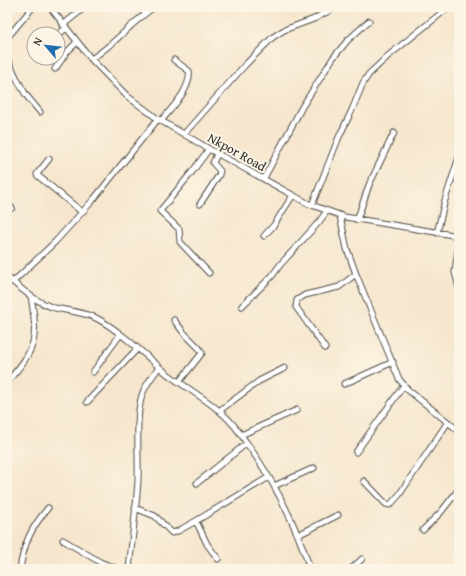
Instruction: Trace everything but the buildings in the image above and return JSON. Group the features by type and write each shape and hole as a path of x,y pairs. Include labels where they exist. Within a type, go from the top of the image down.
{"street":[{"path":"8,35 33,7"},
{"name":"Nkpor Road","path":"50,7 65,26"},
{"path":"65,26 85,7"},
{"path":"91,59 105,50 154,7"},
{"path":"184,134 245,65 274,37 284,30 314,19 336,7"},
{"path":"312,205 339,138 363,83 369,74 388,56 449,7"},
{"path":"264,178 302,107 333,58 348,40 370,21"},
{"name":"Nkpor Road","path":"66,27 91,59 126,96 159,120 217,154 293,195 312,205 340,216 356,220 459,236"},
{"path":"54,69 66,53 77,42"},
{"path":"7,58 26,95 40,112"},
{"path":"7,285 10,280 55,242 99,193 184,92 189,77 189,71 174,60"},
{"path":"356,220 369,185 394,133"},
{"path":"209,149 160,212 179,229 180,242 209,273"},
{"path":"200,204 219,175 220,171 213,163 217,154"},
{"path":"437,233 445,200 459,157"},
{"path":"49,159 37,175 42,181 82,212"},
{"path":"264,236 274,225 293,195"},
{"path":"242,306 272,276 319,222 327,210"},
{"path":"340,216 347,249 356,274 399,379 408,390 459,431"},
{"path":"459,242 455,272 459,288"},
{"path":"324,348 296,307 297,300 305,295 339,287 356,274"},
{"path":"10,280 41,302 55,308 77,311 96,318 137,348 179,382 212,404 242,435 259,460 274,486 298,535 310,569"},
{"path":"8,378 24,362 32,348 34,341 35,319 31,296"},
{"path":"174,320 202,353 179,382"},
{"path":"93,372 120,335"},
{"path":"87,402 137,348"},
{"path":"344,384 393,362"},
{"path":"129,569 138,482 138,427 140,406 146,387 159,367"},
{"path":"219,411 253,385 285,368"},
{"path":"356,452 404,385"},
{"path":"242,435 297,410"},
{"path":"364,481 386,504 390,505 399,495 448,422"},
{"path":"197,483 247,443"},
{"path":"274,486 314,468"},
{"path":"136,508 155,516 172,533 196,521 269,477"},
{"path":"423,530 441,512 459,489"},
{"path":"20,569 22,550 28,536 40,517 48,508"},
{"path":"298,535 338,515"},
{"path":"196,521 207,544 218,559"},
{"path":"63,540 100,562 118,569"},
{"path":"351,569 362,559"}]}
